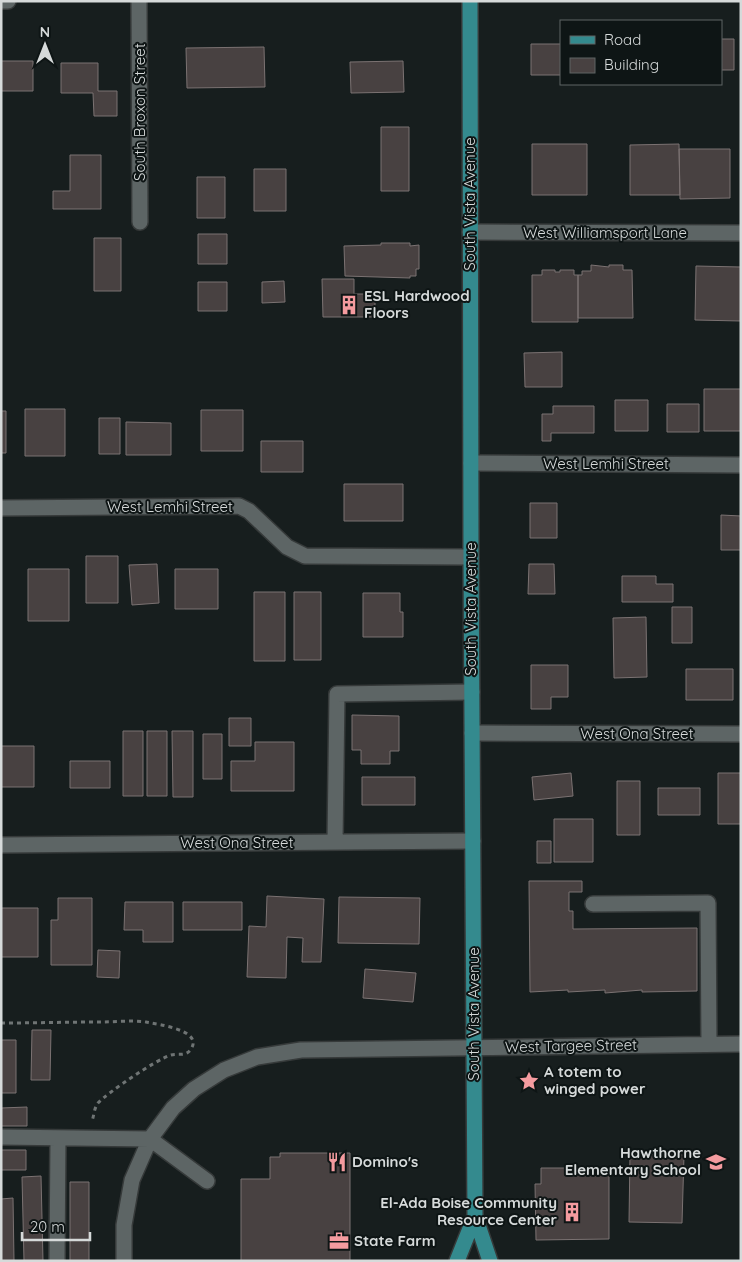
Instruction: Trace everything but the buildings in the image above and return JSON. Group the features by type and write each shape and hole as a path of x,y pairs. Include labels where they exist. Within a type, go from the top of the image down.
{"main road":[{"name":"South Vista Avenue","path":"470,1 475,1216 490,1261"},
{"name":"South Vista Avenue","path":"456,1261 475,1216"}],"street":[{"path":"1,1 8,1"},
{"name":"South Broxon Street","path":"139,1 140,222"},
{"name":"West Williamsport Lane","path":"470,232 741,233"},
{"name":"West Lemhi Street","path":"471,463 741,465"},
{"name":"West Lemhi Street","path":"1,508 240,506 249,511 287,547 305,556 471,557"},
{"path":"335,842 337,694 472,692"},
{"name":"West Ona Street","path":"472,734 741,734"},
{"name":"West Ona Street","path":"1,845 473,841"},
{"path":"593,904 708,903 710,1044"},
{"name":"West Targee Street","path":"150,1139 173,1108 194,1089 224,1070 257,1057 301,1050 741,1044"},
{"path":"1,1137 150,1139 207,1180"},
{"path":"57,1261 58,1138"},
{"path":"124,1261 124,1224 132,1180 150,1139"}],"path":[{"path":"1,1023 143,1022 186,1032 192,1040 191,1050 186,1054 172,1054 160,1059 119,1087 97,1104 92,1122"}],"place":[{"name":"ESL Hardwood Floors","path":"349,305"},
{"name":"A totem to winged power","path":"529,1081"},
{"name":"Domino's","path":"337,1162"},
{"name":"Hawthorne Elementary School","path":"716,1162"},
{"name":"El-Ada Boise Community Resource Center","path":"572,1212"},
{"name":"State Farm","path":"339,1241"}]}
